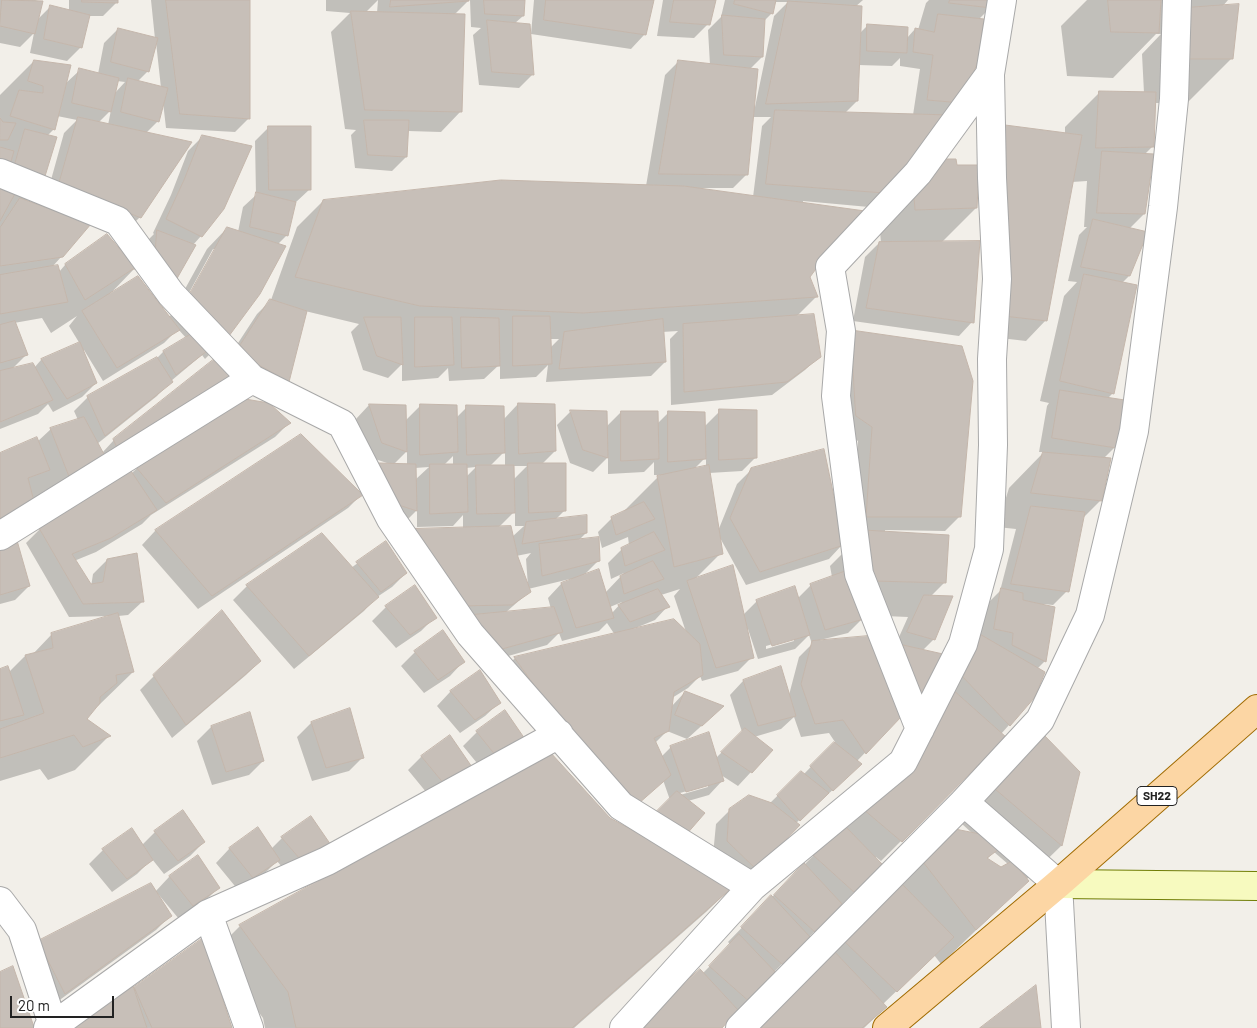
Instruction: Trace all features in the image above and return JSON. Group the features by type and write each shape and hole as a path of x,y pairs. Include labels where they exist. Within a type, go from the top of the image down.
{"main road":[{"name":"SH22","path":"887,1028 1058,884 1257,709"}],"street":[{"path":"624,1028 752,887 903,762 963,644 989,549 993,445 992,359 997,279 992,178 990,74 1002,0"},
{"path":"740,1028 964,802 1040,720 1090,615 1134,431 1163,207 1174,99 1176,0"},
{"path":"920,729 859,574 836,396 841,331 830,267 918,173 990,74"},
{"path":"0,173 118,221 171,294 252,379 342,424 391,519 470,634 621,806 752,887"},
{"path":"0,536 252,379"},
{"path":"0,900 22,930 52,1027 208,914 327,861 559,734"},
{"path":"964,802 1058,884 1257,886"},
{"path":"1058,884 1066,1028"},
{"path":"208,914 249,1028"}],"building":[{"path":"2,0 43,1 35,34 0,26"},
{"path":"82,0 118,0 118,3 82,2"},
{"path":"166,0 250,0 250,119 180,114"},
{"path":"391,0 469,0 469,1 390,7"},
{"path":"484,0 525,0 524,16 485,14"},
{"path":"546,0 654,0 646,35 544,20"},
{"path":"674,0 716,0 710,25 670,22"},
{"path":"735,0 776,0 773,14 734,4"},
{"path":"950,0 993,0 991,8 949,3"},
{"path":"1108,0 1161,0 1159,33 1111,32"},
{"path":"788,1 862,6 858,101 766,104"},
{"path":"1239,4 1233,59 1189,59 1186,8"},
{"path":"50,5 90,15 82,48 44,39"},
{"path":"351,11 465,14 462,112 365,110"},
{"path":"938,14 984,19 978,61 962,103 927,100 933,55 913,52 915,28 934,32"},
{"path":"722,15 765,19 763,57 724,55"},
{"path":"487,20 530,24 534,75 492,72"},
{"path":"867,24 908,27 907,53 867,51"},
{"path":"118,28 158,38 149,72 111,62"},
{"path":"34,60 71,65 55,130 10,116 19,90 43,93 43,86 28,81"},
{"path":"678,60 758,69 748,175 659,174"},
{"path":"79,68 119,78 111,112 72,103"},
{"path":"128,78 168,88 159,122 121,112"},
{"path":"1099,91 1156,92 1154,147 1096,148"},
{"path":"775,110 951,115 884,193 766,184"},
{"path":"78,117 192,142 141,218 59,184"},
{"path":"0,118 3,122 16,123 8,140 0,140"},
{"path":"364,120 409,120 407,157 368,155"},
{"path":"1005,125 1082,135 1047,321 1003,316"},
{"path":"268,126 311,126 311,190 269,190"},
{"path":"25,129 57,137 42,186 12,175"},
{"path":"202,135 252,146 224,209 202,237 166,219"},
{"path":"0,147 14,151 8,172 0,169"},
{"path":"1102,151 1154,154 1145,214 1097,213"},
{"path":"939,159 956,159 957,165 979,165 977,208 915,210 913,184"},
{"path":"501,180 684,186 865,211 832,247 810,277 818,297 583,313 420,306 295,277 323,200"},
{"path":"0,183 17,190 0,221"},
{"path":"256,192 296,202 288,236 250,227"},
{"path":"20,198 91,224 63,257 0,266 0,228"},
{"path":"1093,219 1148,232 1130,276 1081,267"},
{"path":"227,227 286,246 260,294 226,340 188,297"},
{"path":"157,230 196,245 175,282 155,261"},
{"path":"107,234 137,269 133,269 85,300 65,264"},
{"path":"980,241 974,323 866,308 879,242"},
{"path":"58,265 68,302 0,314 0,275"},
{"path":"1084,274 1137,285 1114,394 1060,381"},
{"path":"138,276 180,330 117,368 82,311"},
{"path":"270,299 307,311 289,382 236,352"},
{"path":"814,314 821,357 787,382 684,392 683,324"},
{"path":"513,316 550,316 552,364 513,366"},
{"path":"364,317 401,317 403,365 377,356"},
{"path":"415,317 452,317 454,365 415,367"},
{"path":"461,317 499,318 500,366 462,368"},
{"path":"663,319 666,362 559,369 564,332"},
{"path":"15,321 28,355 0,363 0,325"},
{"path":"851,330 962,346 973,381 961,517 866,517 872,427 856,416"},
{"path":"193,333 207,351 176,375 163,351"},
{"path":"80,342 97,383 67,399 41,359"},
{"path":"157,357 173,382 105,436 87,396"},
{"path":"213,360 234,378 120,454 113,439"},
{"path":"33,363 53,400 0,422 0,371"},
{"path":"1060,390 1131,401 1116,448 1052,438"},
{"path":"245,399 269,403 291,423 166,503 136,467"},
{"path":"518,403 555,404 556,451 519,454"},
{"path":"369,404 406,405 407,452 382,443"},
{"path":"420,404 457,405 458,452 420,455"},
{"path":"466,405 504,406 505,453 467,455"},
{"path":"719,409 757,410 757,458 719,460"},
{"path":"570,410 607,411 608,458 583,450"},
{"path":"621,411 658,411 659,459 621,461"},
{"path":"668,411 705,412 706,459 668,462"},
{"path":"84,417 106,458 70,479 50,428"},
{"path":"301,434 363,495 212,596 155,530"},
{"path":"37,437 50,470 28,478 36,509 0,521 0,453"},
{"path":"824,449 844,545 760,572 730,518 751,468"},
{"path":"1043,452 1111,458 1102,501 1031,493"},
{"path":"379,463 416,464 417,511 392,503"},
{"path":"528,463 566,463 566,511 529,513"},
{"path":"430,464 467,464 468,512 430,514"},
{"path":"476,465 514,465 515,513 477,514"},
{"path":"709,465 723,554 674,567 657,476"},
{"path":"131,471 157,510 111,538 72,554 91,584 103,582 107,559 137,553 144,602 83,604 39,528"},
{"path":"644,502 655,519 616,535 611,517"},
{"path":"1031,506 1085,512 1069,592 1011,584"},
{"path":"587,515 587,533 522,544 526,522"},
{"path":"511,526 518,557 531,592 512,605 458,606 410,529"},
{"path":"864,530 949,535 946,583 873,581"},
{"path":"654,532 665,550 625,566 621,548"},
{"path":"322,533 379,597 309,656 246,585"},
{"path":"16,537 30,586 0,595 0,543"},
{"path":"599,537 600,561 542,576 539,544"},
{"path":"386,541 407,573 381,592 356,562"},
{"path":"653,561 664,579 624,594 620,576"},
{"path":"733,565 754,658 716,668 687,581"},
{"path":"599,569 614,618 576,628 561,583"},
{"path":"849,570 864,619 825,630 810,584"},
{"path":"415,585 437,618 410,635 385,606"},
{"path":"795,586 810,635 772,646 756,600"},
{"path":"1001,588 1023,593 1023,600 1055,607 1046,662 1012,645 1013,633 994,629"},
{"path":"658,589 670,607 630,622 618,605"},
{"path":"924,595 953,596 935,640 907,632"},
{"path":"554,607 563,632 495,651 472,615"},
{"path":"222,610 261,661 186,725 153,675"},
{"path":"118,613 134,672 116,675 117,683 100,697 100,703 87,719 111,736 83,747 74,735 0,758 0,729 44,713 25,655 53,648 51,633"},
{"path":"674,619 700,644 703,675 674,692 669,731 654,738 671,775 638,804 571,737 514,657"},
{"path":"443,630 465,662 438,680 414,651"},
{"path":"978,633 1045,672 1035,697 1010,726 959,673"},
{"path":"868,636 901,717 866,754 843,720 815,724 801,684 812,641"},
{"path":"903,645 943,654 922,697 909,681"},
{"path":"8,666 24,715 0,721 0,669"},
{"path":"781,666 796,716 758,726 743,680"},
{"path":"480,670 501,703 475,720 450,691"},
{"path":"952,689 1006,737 902,842 863,809"},
{"path":"685,691 724,706 702,726 675,715"},
{"path":"350,708 364,758 326,768 311,722"},
{"path":"505,710 527,742 500,761 476,731"},
{"path":"250,712 264,761 226,772 211,726"},
{"path":"745,728 773,750 752,773 721,752"},
{"path":"709,732 724,781 686,792 670,746"},
{"path":"1043,734 1080,772 1062,846 995,789"},
{"path":"450,735 472,767 445,785 421,756"},
{"path":"834,742 862,764 833,791 810,766"},
{"path":"550,752 610,818 734,886 572,1028 296,1028 288,992 239,925"},
{"path":"801,771 829,793 800,821 777,795"},
{"path":"677,791 705,813 685,836 653,815"},
{"path":"749,795 772,803 800,825 757,870 727,841 729,809"},
{"path":"183,810 205,842 178,861 154,831"},
{"path":"311,816 333,848 306,866 281,837"},
{"path":"843,824 883,865 855,893 813,855"},
{"path":"258,827 280,860 253,878 229,848"},
{"path":"132,828 153,860 127,879 102,849"},
{"path":"955,829 985,835 999,849 987,858 1001,867 1012,861 1029,881 976,930 920,858"},
{"path":"198,855 220,888 193,906 169,876"},
{"path":"804,863 843,905 816,933 774,895"},
{"path":"898,880 954,937 897,992 845,942"},
{"path":"151,883 172,916 65,994 38,941"},
{"path":"771,895 810,937 783,965 741,927"},
{"path":"739,934 778,975 751,1003 709,966"},
{"path":"203,938 232,1028 152,1028 134,987"},
{"path":"831,948 887,1007 862,1028 753,1028"},
{"path":"13,966 34,1027 32,1028 0,1028 0,972"},
{"path":"700,969 738,1010 722,1028 637,1028"},
{"path":"132,983 147,1028 69,1028"},
{"path":"1036,985 1041,1028 980,1028"}]}
